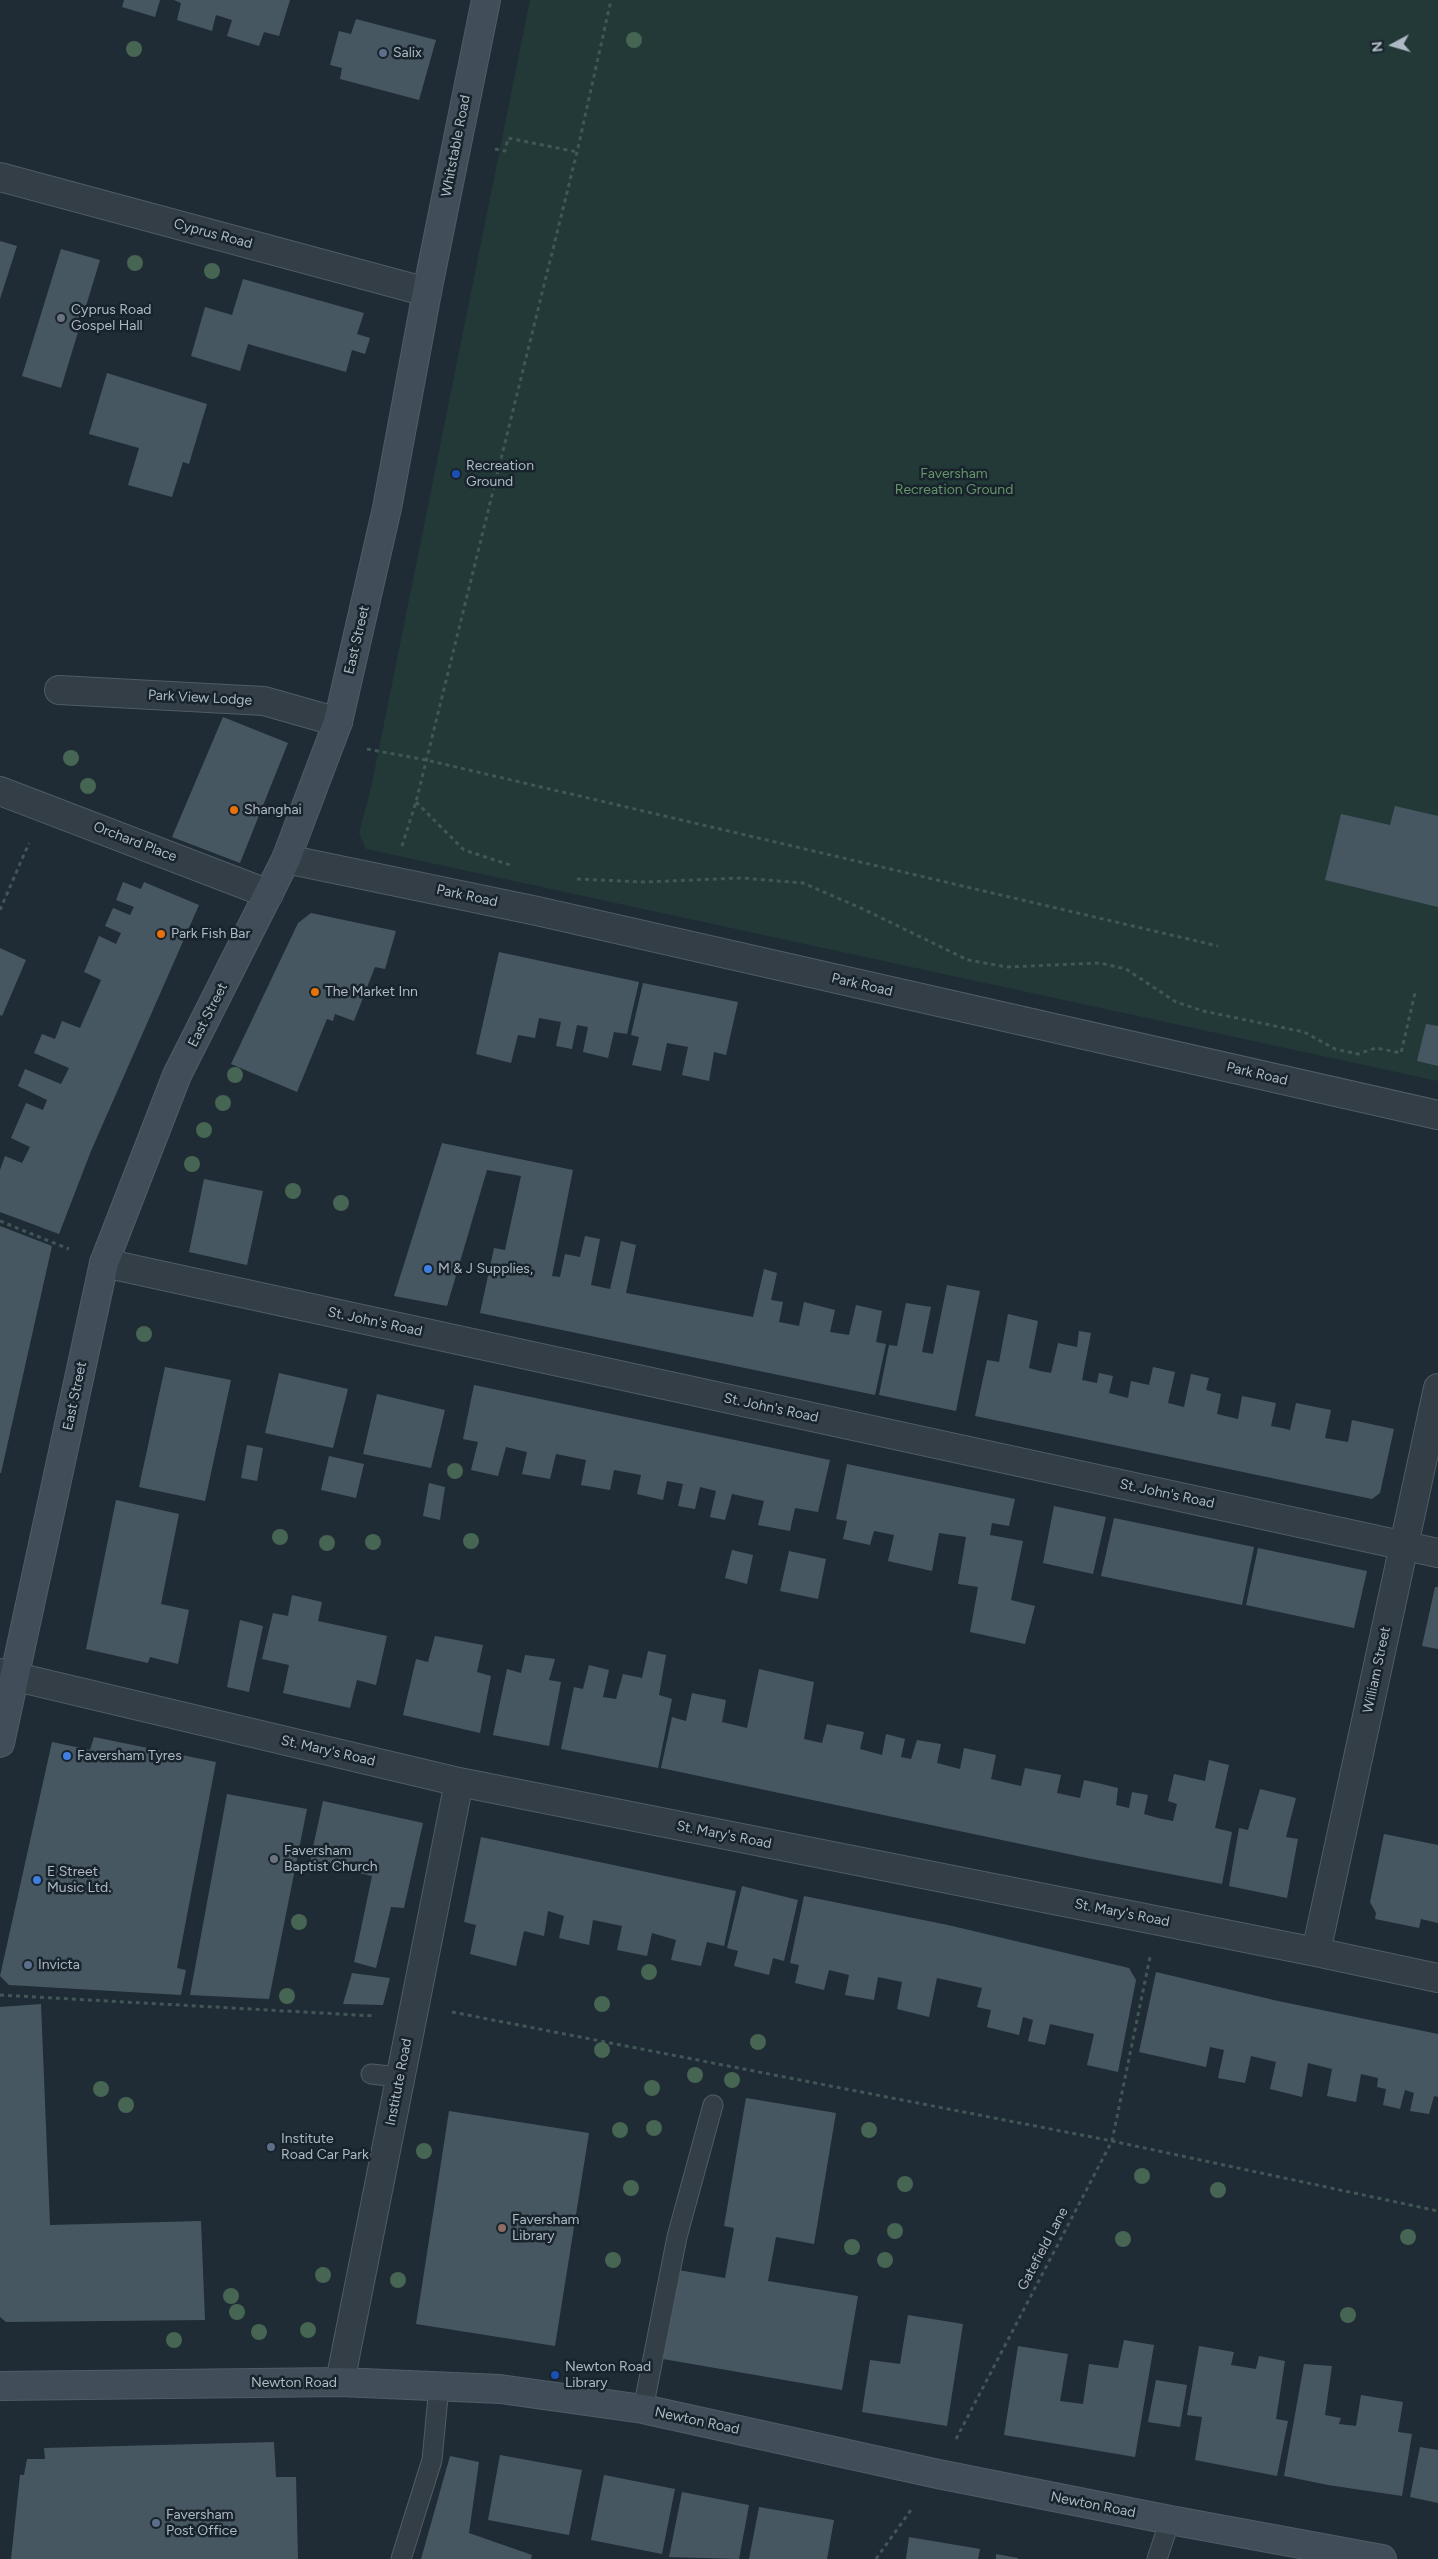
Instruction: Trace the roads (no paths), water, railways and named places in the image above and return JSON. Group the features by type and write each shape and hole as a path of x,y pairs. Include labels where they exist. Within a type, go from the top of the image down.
{"main road":[{"name":"Whitstable Road","path":"427,292 486,0"},
{"name":"East Street","path":"0,1743 7,1675 104,1263 177,1075 286,859 334,732 387,508 427,292"},
{"name":"Newton Road","path":"0,2386 340,2382 500,2389 643,2409 938,2474 1170,2520 1382,2559"}],"street":[{"name":"Cyprus Road","path":"0,177 427,292"},
{"name":"Park View Lodge","path":"59,690 264,701 334,732"},
{"name":"Orchard Place","path":"0,791 269,894"},
{"name":"Park Road","path":"286,859 537,911 1438,1115"},
{"name":"St. John's Road","path":"104,1263 1438,1553"},
{"name":"William Street","path":"1316,1952 1438,1388"},
{"name":"St. Mary's Road","path":"7,1675 459,1782 1157,1920 1438,1978"},
{"name":"Institute Road","path":"340,2382 459,1782"}],"lane":[{"path":"371,2074 399,2077"},
{"path":"643,2409 677,2237 714,2105"},
{"path":"401,2559 432,2460 439,2386"},
{"path":"1157,2559 1170,2520"}],"place":[{"name":"Salix","path":"383,53"},
{"name":"Cyprus Road Gospel Hall","path":"61,318"},
{"name":"Recreation Ground","path":"456,474"},
{"name":"Shanghai","path":"234,810"},
{"name":"Park Fish Bar","path":"161,934"},
{"name":"The Market Inn","path":"315,992"},
{"name":"M & J Supplies,","path":"428,1269"},
{"name":"Faversham Tyres","path":"67,1756"},
{"name":"Faversham Baptist Church","path":"274,1859"},
{"name":"E Street Music Ltd.","path":"37,1880"},
{"name":"Invicta","path":"28,1965"},
{"name":"Institute Road Car Park","path":"271,2147"},
{"name":"Faversham Library","path":"502,2228"},
{"name":"Newton Road Library","path":"555,2375"},
{"name":"Faversham Post Office","path":"156,2523"}],"park label":[{"name":"Faversham Recreation Ground","path":"954,482"}]}
